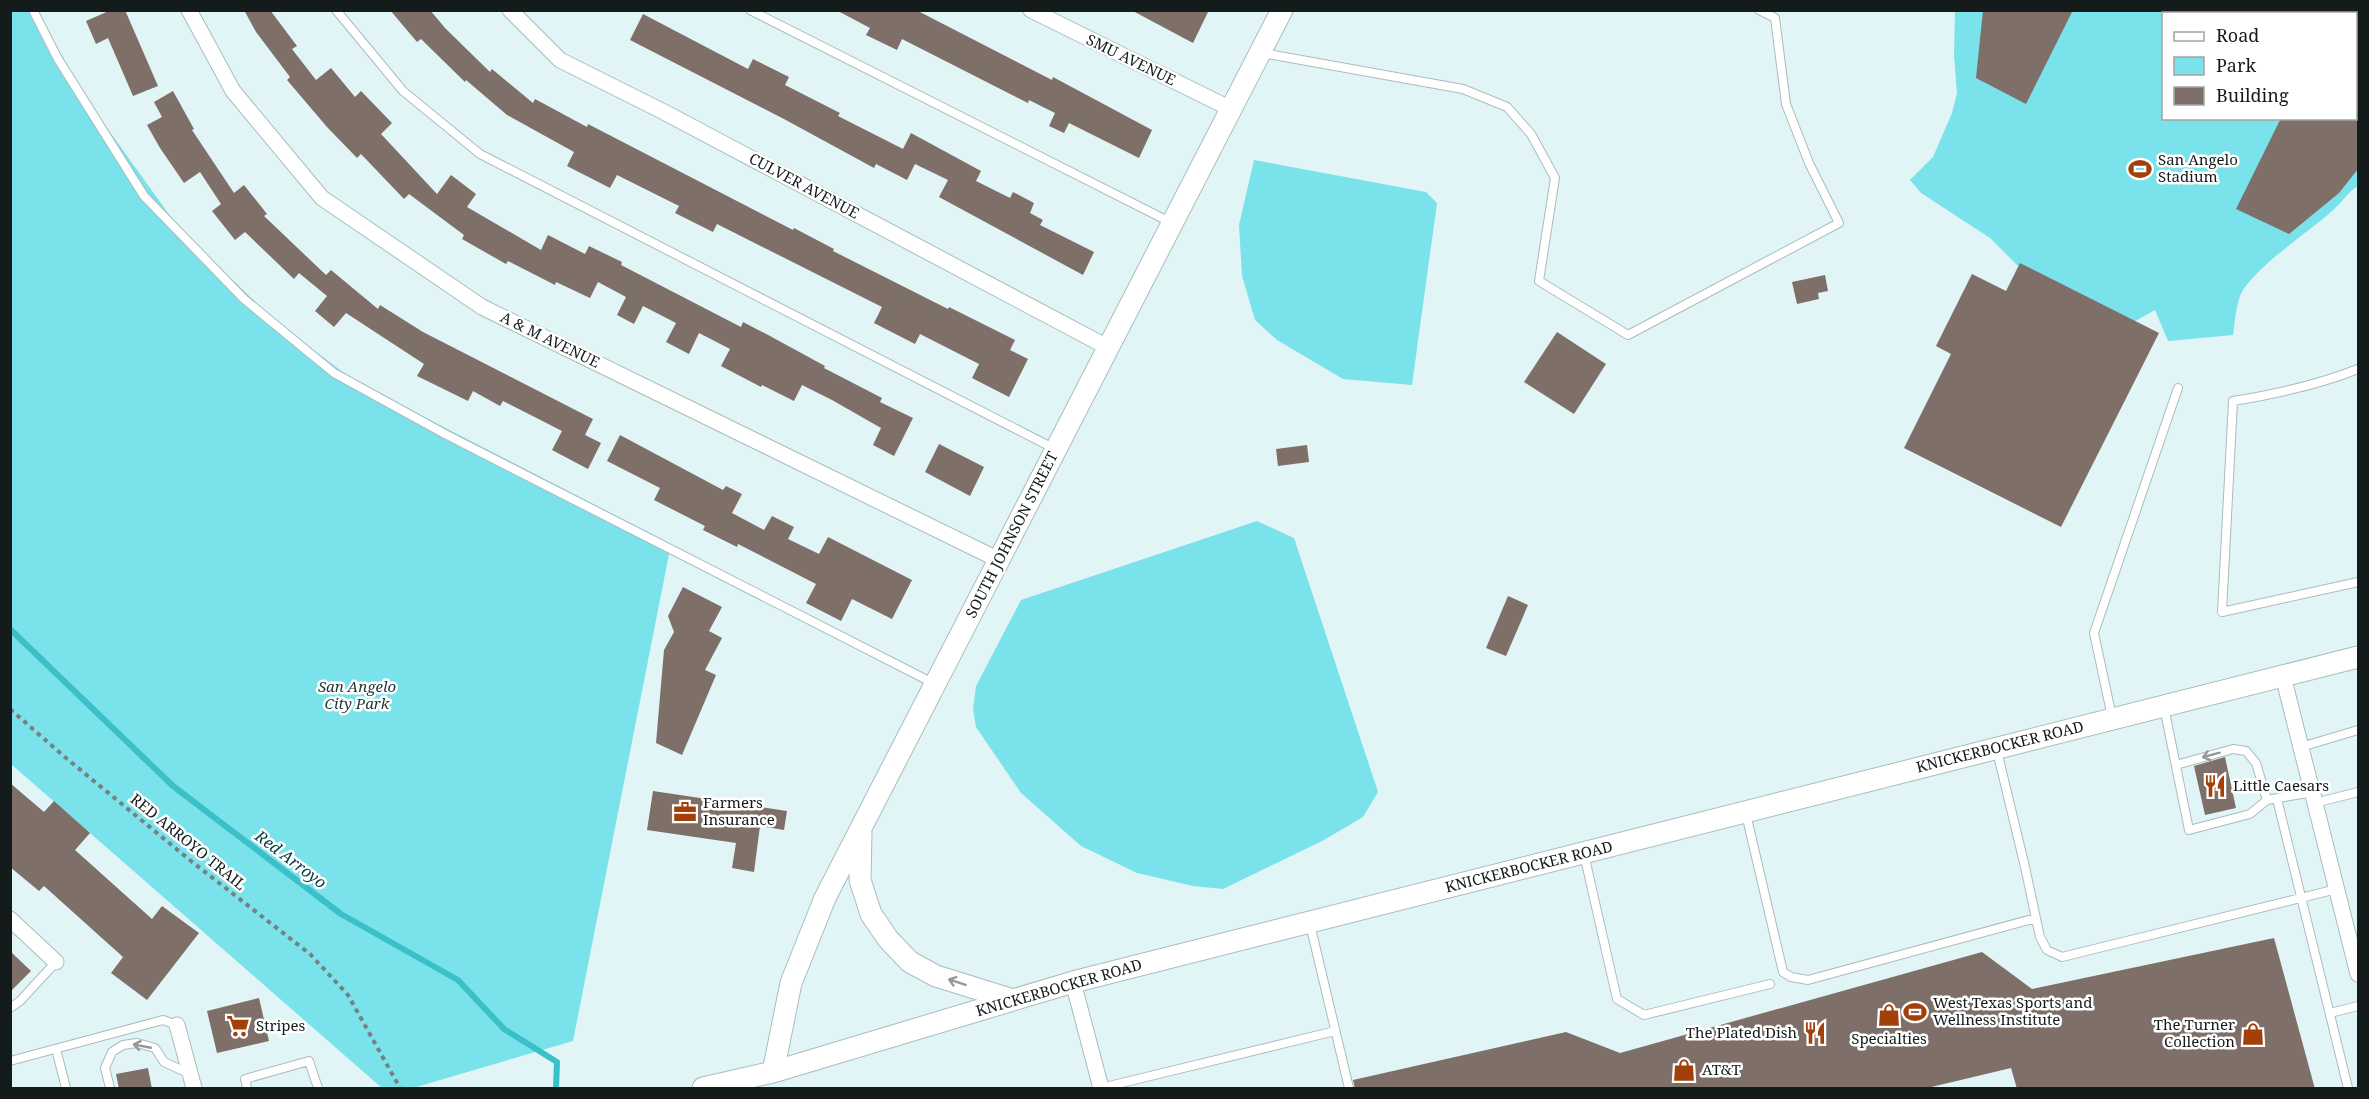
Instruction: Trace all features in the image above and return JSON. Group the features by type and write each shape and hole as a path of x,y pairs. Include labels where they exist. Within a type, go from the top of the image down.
{"main road":[{"name":"SOUTH JOHNSON STREET","path":"773,1072 791,983 825,898 1110,348 1281,10"},
{"name":"KNICKERBOCKER ROAD","path":"703,1089 773,1072 1073,982 2358,657"},
{"path":"861,829 860,880 871,914 888,939 910,962 936,976 1013,1000"}],"street":[{"name":"A & M AVENUE","path":"189,10 233,91 322,198 472,301 999,560"},
{"name":"CULVER AVENUE","path":"510,10 560,60 664,112 1110,348"},
{"name":"SMU AVENUE","path":"1031,10 1231,109"},
{"path":"2283,676 2358,971"},
{"path":"10,919 56,962"},
{"path":"1073,982 1101,1088"},
{"path":"177,1024 192,1081"}],"lane":[{"path":"33,10 58,59 144,196 244,299 334,374 445,434 935,684"},
{"path":"336,10 403,91 480,154 1056,450"},
{"path":"750,10 1173,224"},
{"path":"1260,52 1463,89 1507,107 1531,134 1555,178 1539,281 1628,335 1839,223 1809,163 1786,104 1775,14 1759,10"},
{"path":"2358,369 2329,381 2233,401 2222,612 2358,582"},
{"path":"2113,719 2094,633 2178,387"},
{"path":"2164,706 2189,830 2250,814 2267,800 2314,798 2358,792"},
{"path":"2301,747 2358,730"},
{"path":"1996,748 2040,937 2047,950 2062,957 2337,889"},
{"path":"2176,765 2233,749 2246,751 2256,763 2267,800"},
{"path":"2277,799 2348,1089"},
{"path":"1745,812 1783,972 1791,977 1808,980 2036,918"},
{"path":"1584,853 1617,999 1644,1015 1770,984"},
{"path":"1310,922 1348,1089"},
{"path":"10,1008 20,1001 56,962"},
{"path":"2330,1013 2358,1006"},
{"path":"11,1062 164,1020 177,1024"},
{"path":"1101,1088 1335,1031"},
{"path":"110,1089 105,1068 112,1052 123,1045 137,1042 155,1048 164,1062 192,1081"},
{"path":"56,1049 66,1089"},
{"path":"247,1089 245,1079 274,1075 309,1060 318,1089"}],"path":[{"name":"RED ARROYO TRAIL","path":"10,709 191,861 310,954 348,995 400,1089"}],"green space":[{"name":"San Angelo City Park","path":"35,10 92,107 178,227 275,321 356,382 671,544 573,1041 413,1088 382,1088 11,764 10,11"},
{"name":"San Angelo Stadium","path":"1955,11 2358,11 2358,186 2332,211 2251,279 2239,300 2233,335 2168,341 2155,310 2130,324 2018,266 1990,238 1921,193 1910,180 1933,157 1952,113 1957,93 1954,56"},
{"path":"1254,160 1426,192 1437,203 1412,385 1343,379 1277,340 1255,320 1242,276 1239,225"},
{"path":"1257,521 1294,538 1378,792 1363,817 1324,840 1223,889 1193,886 1137,873 1081,846 1021,793 976,727 973,709 976,686 1021,600"}],"building":[{"path":"111,10 125,10 158,86 133,96 108,38 96,44 86,21"},
{"path":"244,10 270,10 297,46 292,49 316,80 331,68 355,97 361,91 392,123 381,134 437,194 451,175 476,194 467,207 541,250 548,235 585,254 589,246 741,327 743,322 770,336 825,366 824,368 882,398 880,402 913,418 894,456 873,445 881,428 832,400 802,385 794,401 762,385 761,387 721,366 730,349 699,333 689,354 666,342 676,323 643,306 634,324 617,315 626,297 598,282 590,298 556,282 555,285 508,261 506,264 462,239 464,235 409,194 404,199 361,154 357,158 327,127 287,80 290,77 256,32"},
{"path":"390,10 430,10 490,72 492,69 533,103 535,99 587,127 588,124 793,230 794,228 834,249 833,251 1015,340 1010,350 1028,359 1009,397 972,378 979,364 920,334 915,344 874,323 882,307 717,224 713,232 675,213 679,206 617,175 610,188 567,166 574,152 507,115 466,80 465,82 421,39 417,42"},
{"path":"836,10 916,10 1052,80 1053,77 1152,130 1139,158 1069,123 1064,133 1049,126 1055,113 1029,100 1028,103 902,39 897,50 866,35 870,28"},
{"path":"1131,10 1209,10 1193,43"},
{"path":"1983,10 2073,10 2026,104 1976,78"},
{"path":"643,14 748,69 753,59 789,77 785,85 840,113 838,116 903,149 911,133 981,171 976,181 1010,198 1013,192 1034,203 1030,213 1043,220 1040,225 1094,252 1083,275 939,197 948,180 915,164 907,180 876,164 874,168 630,40"},
{"path":"173,91 194,129 192,130 234,193 244,185 267,214 264,216 326,275 331,270 378,309 380,305 423,332 593,419 585,435 601,443 588,469 552,450 562,431 503,401 500,406 473,391 468,401 417,376 424,364 346,313 334,327 315,311 327,296 299,273 294,279 245,232 235,240 212,211 221,204 200,172 184,183 147,125 162,117 154,102"},
{"path":"2358,118 2358,169 2339,193 2289,234 2236,209 2280,120 2357,120"},
{"path":"2020,263 2159,333 2061,527 1904,448 1951,354 1936,346 1972,274 2006,291"},
{"path":"1825,275 1828,291 1818,293 1819,299 1797,304 1792,282"},
{"path":"1557,332 1606,364 1574,414 1524,382"},
{"path":"620,435 723,490 726,486 742,494 732,513 764,530 772,516 794,527 788,539 819,554 828,537 912,580 892,619 852,599 841,621 806,603 816,584 738,544 737,547 703,530 705,526 654,500 660,488 607,461"},
{"path":"939,444 984,467 970,496 925,472"},
{"path":"1307,445 1309,462 1278,466 1276,449"},
{"path":"683,587 722,607 709,631 722,638 705,670 716,675 682,755 656,743 664,650 674,632 668,616"},
{"path":"1508,596 1528,605 1506,656 1486,648"},
{"name":"Little Caesars","path":"2225,757 2236,808 2205,815 2194,766"},
{"path":"10,783 44,812 54,801 90,833 75,850 152,919 162,906 199,933 147,1000 111,973 123,957 44,886 39,891 10,867"},
{"path":"653,791 787,811 784,830 760,826 754,872 732,868 736,843 647,830"},
{"path":"2274,938 2315,1089 2017,1089 2011,1068 1923,1089 1355,1089 1353,1080 1566,1032 1620,1053 1982,952 2032,989"},
{"path":"10,951 31,971 10,992"},
{"name":"Stripes","path":"259,998 269,1041 217,1053 207,1011"},
{"path":"148,1068 152,1089 119,1089 116,1074"}],"waterway":[{"name":"Red Arroyo","path":"10,629 173,786 341,914 458,980 504,1029 557,1062 556,1088"}],"place":[{"name":"San Angelo Stadium","path":"2140,169"},
{"name":"Little Caesars","path":"2215,786"},
{"name":"Farmers Insurance","path":"685,812"},
{"name":"West Texas Sports and Wellness Institute","path":"1915,1012"},
{"name":"Specialties","path":"1889,1015"},
{"name":"Stripes","path":"238,1026"},
{"name":"The Plated Dish","path":"1815,1033"},
{"name":"The Turner Collection","path":"2253,1034"},
{"name":"AT&T","path":"1684,1070"}]}
